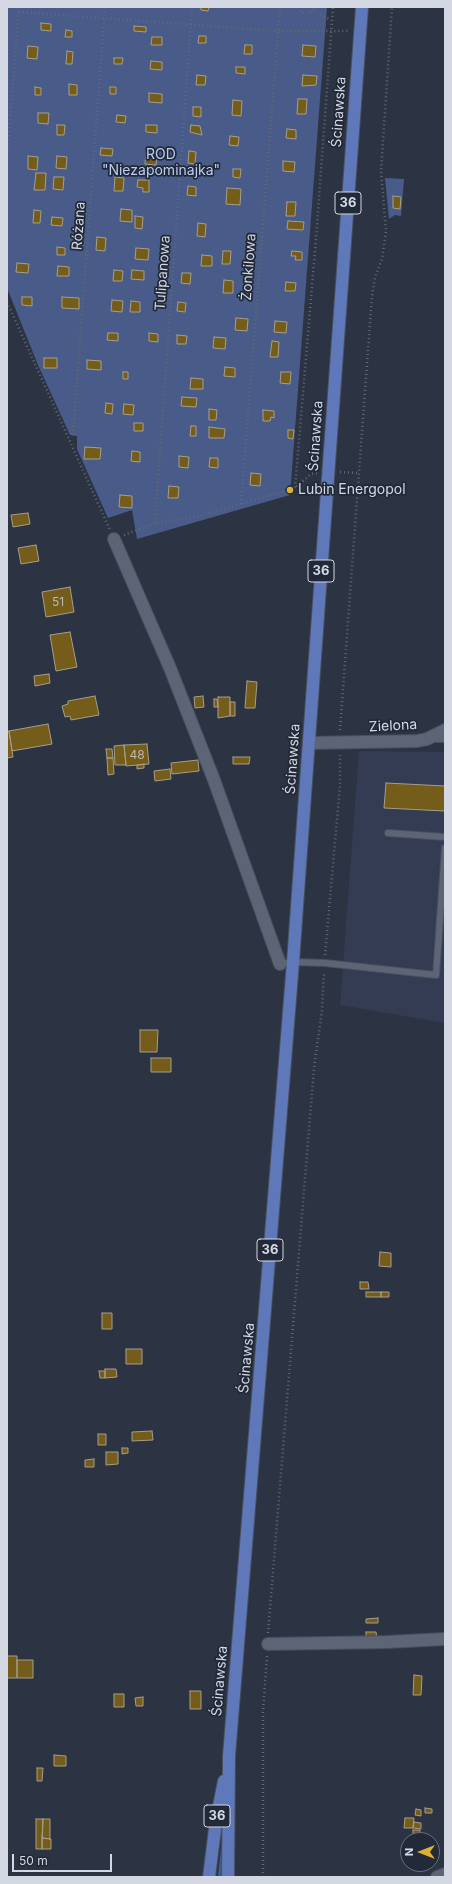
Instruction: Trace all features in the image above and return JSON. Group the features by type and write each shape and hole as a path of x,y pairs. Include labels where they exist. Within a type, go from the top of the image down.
{"main road":[{"name":"Ścinawska","path":"228,1877 229,1756 293,962 362,7"},
{"name":"Ścinawska","path":"209,1877 216,1821 229,1756"}],"street":[{"path":"114,539 173,675 214,780 280,964"},
{"name":"Zielona","path":"309,743 404,742 427,739 445,730"},
{"path":"268,1644 387,1642 445,1638"},
{"path":"436,1877 445,1874"}],"lane":[{"path":"427,739 445,739"},
{"path":"388,833 445,837"},
{"path":"280,964 293,962 324,964 436,975 445,848"}],"path":[{"path":"7,160 19,7"},
{"name":"Różana","path":"73,435 105,7"},
{"name":"Tulipanowa","path":"155,523 192,7"},
{"name":"Żonkilowa","path":"241,504 280,7"},
{"path":"298,7 304,13 313,11 332,20"},
{"path":"313,11 315,7"},
{"path":"295,488 316,239 332,7"},
{"path":"263,1877 263,1711 314,1068 322,1010 324,964 340,786 340,743 372,296 375,277 382,259 386,232 381,171 392,7"},
{"path":"19,12 278,31 360,31"},
{"path":"7,302 114,539"},
{"path":"135,530 155,523 196,517 295,488 311,474 329,472 360,473"}],"shaded area":[{"path":"359,751 445,752 445,1023 340,1005"}],"green space":[{"name":"ROD \"Niezapominajka\"","path":"7,7 327,7 290,495 137,539 132,510 108,518 77,449 77,436 70,435 38,365 7,288"},
{"path":"385,178 404,179 401,216 395,215 389,219"},
{"path":"223,1830 223,1877 218,1877"}],"building":[{"path":"201,7 209,7 208,11 201,10"},
{"path":"41,23 51,24 51,31 41,30"},
{"path":"134,26 146,27 146,32 134,31"},
{"path":"66,30 72,31 72,37 65,37"},
{"path":"199,36 206,36 206,43 198,43"},
{"path":"152,37 162,37 162,45 151,45"},
{"path":"245,45 252,45 252,54 244,54"},
{"path":"303,45 316,46 315,57 302,56"},
{"path":"28,46 38,47 37,59 27,58"},
{"path":"67,51 73,52 72,64 66,64"},
{"path":"114,58 123,58 122,64 114,64"},
{"path":"151,61 162,62 162,70 150,69"},
{"path":"236,67 245,67 245,74 236,73"},
{"path":"197,75 206,76 205,85 196,85"},
{"path":"303,75 317,76 316,85 302,86"},
{"path":"69,84 77,85 77,95 69,95"},
{"path":"35,87 41,88 41,95 35,95"},
{"path":"110,87 116,87 116,94 110,94"},
{"path":"149,93 162,94 162,103 149,102"},
{"path":"298,99 307,99 306,114 297,114"},
{"path":"233,100 242,101 241,116 232,115"},
{"path":"193,107 201,107 201,117 193,116"},
{"path":"38,113 49,113 48,124 38,123"},
{"path":"117,115 126,116 125,123 116,122"},
{"path":"57,125 65,125 64,135 57,135"},
{"path":"146,125 157,125 157,133 146,132"},
{"path":"191,125 200,126 202,135 190,132"},
{"path":"287,129 296,130 296,139 286,138"},
{"path":"230,136 239,137 238,146 229,145"},
{"path":"101,148 113,149 112,156 100,155"},
{"path":"189,151 196,152 195,164 188,163"},
{"path":"146,152 157,153 156,165 145,164"},
{"path":"28,156 38,157 37,170 28,169"},
{"path":"57,156 67,157 66,169 56,168"},
{"path":"283,161 295,162 294,172 283,171"},
{"path":"233,169 241,169 240,178 233,177"},
{"path":"36,173 46,173 45,190 34,190"},
{"path":"54,177 64,177 63,190 53,189"},
{"path":"115,177 124,178 123,191 114,191"},
{"path":"138,180 149,180 149,192 143,192 143,188 137,187"},
{"path":"188,186 196,187 196,196 187,195"},
{"path":"227,188 241,189 240,205 226,204"},
{"path":"393,196 401,197 400,209 393,208"},
{"path":"287,202 296,202 295,216 286,216"},
{"path":"121,209 132,210 132,222 120,221"},
{"path":"34,210 41,211 40,223 33,223"},
{"path":"135,216 143,217 142,229 135,228"},
{"path":"52,217 63,218 62,226 51,225"},
{"path":"288,221 304,222 303,230 287,229"},
{"path":"198,223 206,224 205,237 197,236"},
{"path":"97,237 106,238 105,251 96,250"},
{"path":"57,247 65,248 65,255 57,255"},
{"path":"136,248 149,249 148,260 135,259"},
{"path":"223,251 231,251 230,264 222,264"},
{"path":"292,251 302,252 302,260 295,260 296,256 291,256"},
{"path":"202,255 212,256 212,266 201,266"},
{"path":"17,263 29,264 28,273 16,272"},
{"path":"58,266 69,267 69,276 57,276"},
{"path":"114,270 123,271 122,281 113,281"},
{"path":"132,270 144,271 144,280 131,279"},
{"path":"182,273 191,273 190,284 181,283"},
{"path":"224,280 233,281 233,293 223,293"},
{"path":"286,282 296,283 295,291 285,291"},
{"path":"22,297 32,297 32,306 22,305"},
{"path":"62,297 79,298 79,309 62,308"},
{"path":"112,300 123,301 122,312 111,311"},
{"path":"131,301 140,302 140,312 130,312"},
{"path":"178,302 186,303 185,312 177,311"},
{"path":"236,318 248,319 247,331 235,330"},
{"path":"275,321 287,322 286,333 274,332"},
{"path":"108,333 118,333 118,341 107,340"},
{"path":"149,333 158,334 158,342 149,341"},
{"path":"177,335 187,336 186,344 177,344"},
{"path":"214,337 226,338 225,349 213,348"},
{"path":"272,341 279,342 278,357 270,357"},
{"path":"44,358 57,358 57,368 44,368"},
{"path":"87,360 101,361 101,370 87,369"},
{"path":"225,367 235,368 235,377 224,376"},
{"path":"123,372 128,372 128,379 123,379"},
{"path":"281,372 291,372 290,384 280,383"},
{"path":"191,378 203,379 203,389 190,389"},
{"path":"182,397 197,398 196,407 181,406"},
{"path":"106,403 113,404 112,414 105,413"},
{"path":"124,404 134,405 133,415 123,414"},
{"path":"209,409 217,410 216,420 209,420"},
{"path":"263,410 274,411 274,418 271,417 270,421 263,421"},
{"path":"134,423 143,423 143,431 134,431"},
{"path":"191,426 196,426 196,436 190,436"},
{"path":"209,427 225,429 224,438 209,438"},
{"path":"288,430 294,430 293,439 288,438"},
{"path":"85,447 101,448 100,459 84,459"},
{"path":"132,451 140,452 140,462 131,461"},
{"path":"179,456 189,457 188,468 179,467"},
{"path":"210,458 218,458 218,468 209,467"},
{"path":"251,473 261,474 260,486 250,485"},
{"path":"169,486 179,487 178,498 168,498"},
{"path":"120,495 132,496 132,508 119,507"},
{"path":"28,513 30,524 13,527 11,515"},
{"path":"36,545 39,561 21,564 18,548"},
{"path":"70,587 74,612 46,617 42,592"},
{"path":"70,632 77,667 56,671 50,635"},
{"path":"49,674 50,683 35,686 34,676"},
{"path":"247,681 257,682 255,708 245,708"},
{"path":"95,696 99,715 71,720 70,716 65,717 62,706 68,704 68,701"},
{"path":"203,696 204,707 195,708 194,697"},
{"path":"218,697 230,697 230,716 218,718"},
{"path":"214,699 217,699 218,707 214,707"},
{"path":"230,702 235,702 235,716 230,716"},
{"path":"48,724 52,744 12,751 9,731"},
{"path":"9,731 13,757 7,758 7,732"},
{"path":"147,744 149,764 126,766 124,745"},
{"path":"124,745 126,765 115,765 114,746"},
{"path":"106,749 112,749 113,758 107,758"},
{"path":"233,757 250,757 249,764 233,764"},
{"path":"107,758 113,758 114,774 108,775"},
{"path":"198,760 199,771 172,774 171,763"},
{"path":"144,764 144,768 137,769 137,765"},
{"path":"170,769 171,779 155,781 154,771"},
{"path":"386,783 445,786 445,811 384,808"},
{"path":"140,1030 158,1030 157,1052 140,1052"},
{"path":"151,1058 171,1058 171,1072 151,1072"},
{"path":"380,1252 391,1253 391,1267 379,1266"},
{"path":"360,1282 368,1282 369,1289 360,1289"},
{"path":"366,1292 381,1292 381,1297 366,1297"},
{"path":"381,1292 389,1292 389,1297 381,1297"},
{"path":"102,1313 112,1313 112,1329 102,1329"},
{"path":"126,1349 142,1349 142,1364 126,1364"},
{"path":"105,1369 116,1369 117,1377 105,1378"},
{"path":"99,1371 105,1371 105,1378 100,1378"},
{"path":"152,1431 153,1440 132,1441 132,1432"},
{"path":"98,1434 106,1434 106,1445 98,1445"},
{"path":"122,1448 128,1448 128,1453 122,1454"},
{"path":"106,1452 118,1452 118,1464 106,1465"},
{"path":"94,1459 94,1467 85,1467 85,1460"},
{"path":"378,1618 378,1623 366,1623 366,1619"},
{"path":"366,1632 376,1632 377,1638 366,1638"},
{"path":"7,1656 17,1656 17,1678 7,1678"},
{"path":"17,1660 33,1660 33,1678 17,1678"},
{"path":"414,1675 422,1676 421,1695 413,1695"},
{"path":"190,1691 201,1691 201,1709 190,1709"},
{"path":"114,1694 124,1694 124,1707 114,1707"},
{"path":"143,1697 143,1706 136,1706 135,1698"},
{"path":"54,1755 66,1756 66,1766 54,1766"},
{"path":"37,1768 43,1768 42,1781 37,1781"},
{"path":"425,1808 432,1809 432,1813 425,1813"},
{"path":"416,1809 421,1810 421,1816 415,1815"},
{"path":"405,1818 414,1818 413,1828 404,1828"},
{"path":"36,1819 43,1819 42,1849 36,1849"},
{"path":"43,1819 50,1819 50,1839 42,1838"},
{"path":"414,1822 421,1823 421,1829 413,1828"},
{"path":"413,1830 420,1830 420,1832 413,1832"},
{"path":"42,1838 51,1839 51,1849 42,1849"}],"place":[{"name":"Lubin Energopol","path":"290,490"}]}
